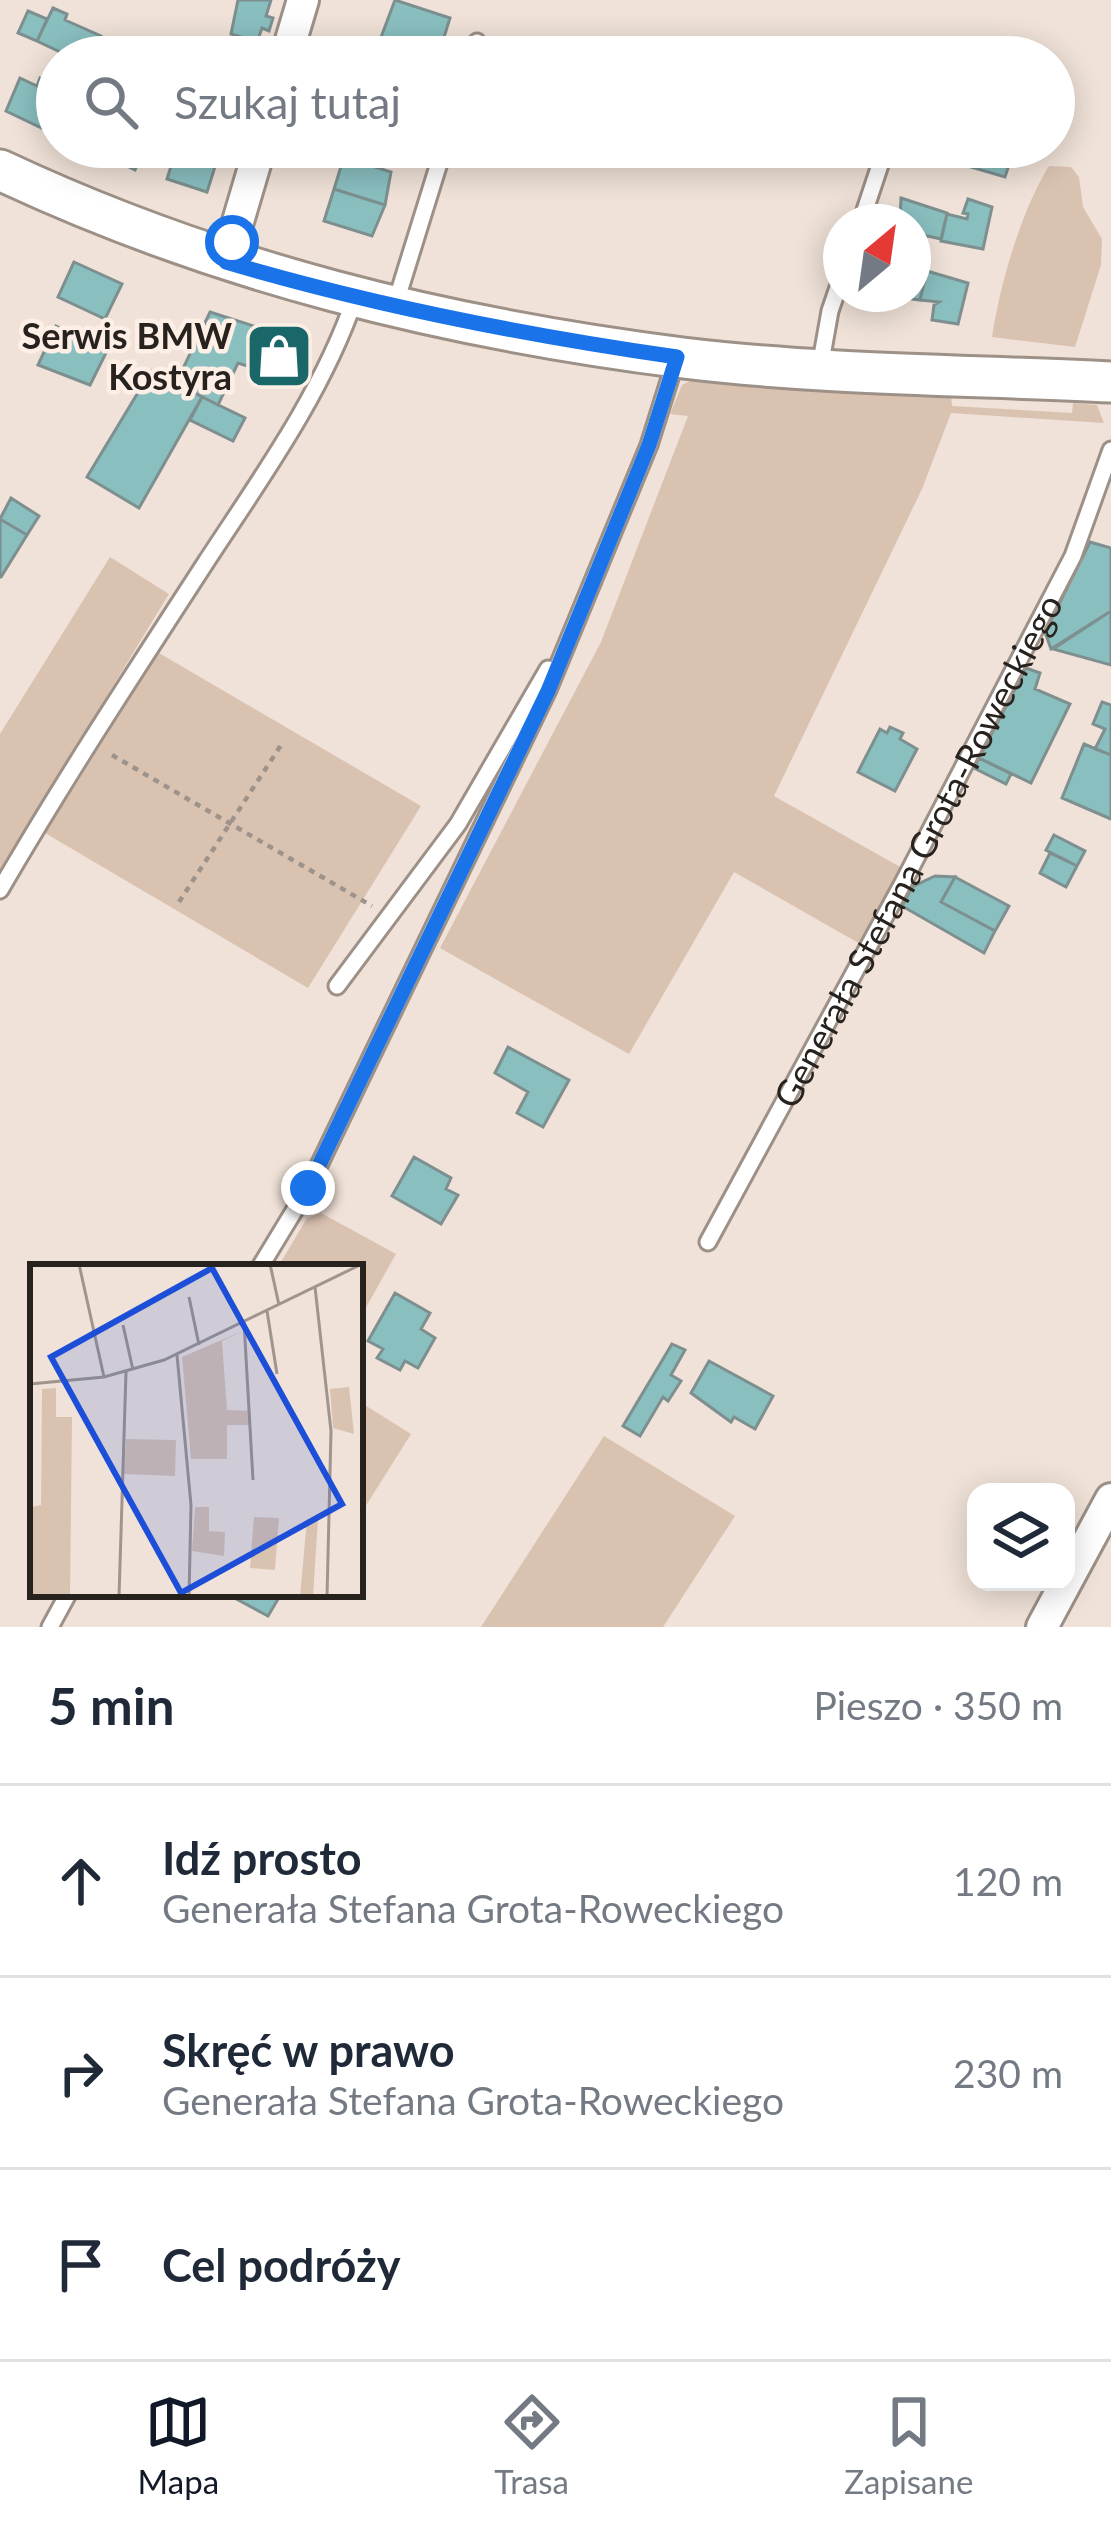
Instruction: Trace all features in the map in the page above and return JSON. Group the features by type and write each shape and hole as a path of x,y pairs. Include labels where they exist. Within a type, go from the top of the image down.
{"street":[{"path":"292,36 303,0"},
{"path":"226,262 254,168"},
{"path":"0,170 226,262 458,322 677,357 1111,382"},
{"path":"1042,1627 1111,1499"}],"lane":[{"path":"394,308 437,168"},
{"path":"867,204 879,168"},
{"path":"0,890 292,432 344,332 355,298"},
{"path":"820,367 830,312"},
{"path":"262,1264 308,1188 548,691 649,445 677,357"},
{"name":"Generała Stefana Grota-Roweckiego","path":"708,1242 1073,556 1111,450"},
{"path":"337,986 458,824 574,625"},
{"path":"50,1627 66,1597"}],"path":[{"path":"178,902 283,742"},
{"path":"112,755 390,916"}],"shaded area":[{"path":"1048,168 1072,168 1079,177 1083,207 1102,239 1101,265 1075,347 992,337 1000,294 1029,204"},
{"path":"692,380 951,395 952,406 1072,413 1073,403 1097,405 1104,423 951,413 922,489 774,796 902,868 862,945 734,872 629,1054 440,948 601,642 688,416 670,414 682,385"},
{"path":"110,557 169,594 0,871 0,734"},
{"path":"159,653 421,806 308,988 45,833"},
{"path":"321,1213 396,1254 363,1313 363,1264 280,1264 307,1218"},
{"path":"363,1404 411,1434 363,1510"},
{"path":"604,1436 735,1516 663,1627 481,1627"}],"building":[{"path":"238,0 271,0 266,16 273,18 269,31 262,28 259,36 231,34"},
{"path":"395,0 450,18 444,36 382,36"},
{"path":"53,8 67,14 65,20 101,36 39,36"},
{"path":"28,11 47,19 36,41 18,33"},
{"path":"20,78 36,86 36,125 6,111"},
{"path":"170,168 215,168 207,192 167,179"},
{"path":"341,168 391,172 385,205 334,189"},
{"path":"974,168 1008,168 1005,177"},
{"path":"334,189 385,205 372,236 324,221"},
{"path":"968,199 992,207 983,249 941,241 947,214 967,219 968,214 963,213"},
{"path":"931,208 947,213 941,239 931,237"},
{"path":"74,262 122,284 105,319 58,297"},
{"path":"931,272 968,283 958,324 932,320 939,302 931,301"},
{"path":"210,312 266,330 254,368 238,363 218,405 176,383"},
{"path":"56,326 107,351 90,385 38,365"},
{"name":"Serwis BMW Kostyra","path":"266,331 304,344 292,380 265,371 263,378 251,374"},
{"path":"151,371 202,397 139,508 87,477"},
{"path":"202,397 245,418 233,441 190,420"},
{"path":"11,498 39,516 27,535 0,519"},
{"path":"0,519 27,535 1,577 0,577"},
{"path":"1090,542 1111,548 1111,611 1051,649 1045,632"},
{"path":"1111,611 1111,665 1053,649"},
{"path":"1026,668 1040,673 1035,689 1070,704 1031,783 979,758"},
{"path":"1102,702 1111,705 1111,755 1095,749 1105,729 1093,724"},
{"path":"890,727 917,749 895,791 858,772 880,729 887,733"},
{"path":"1084,744 1111,755 1111,819 1062,798"},
{"path":"979,758 1011,774 1006,784 974,768"},
{"path":"1054,835 1085,851 1077,866 1046,850"},
{"path":"1050,853 1077,866 1066,887 1040,873"},
{"path":"935,876 955,877 941,902 995,931 984,953 902,906 912,887"},
{"path":"955,877 1009,906 995,931 941,902"},
{"path":"508,1047 569,1080 543,1127 517,1113 528,1092 495,1073"},
{"path":"414,1157 451,1178 446,1189 458,1195 441,1224 392,1196"},
{"path":"395,1293 430,1313 421,1329 435,1338 418,1368 405,1361 400,1370 377,1358 383,1349 368,1341"},
{"path":"672,1344 685,1350 671,1375 681,1381 668,1401 663,1397 640,1436 623,1426"},
{"path":"709,1361 773,1396 755,1429 734,1417 731,1422 691,1393"},
{"path":"233,1597 279,1597 268,1616"}],"place":[{"name":"Serwis BMW Kostyra","path":"279,356"}],"route":[{"path":"232,242 226,262 336,294 458,322 677,357 649,445 548,691 308,1188"}]}
